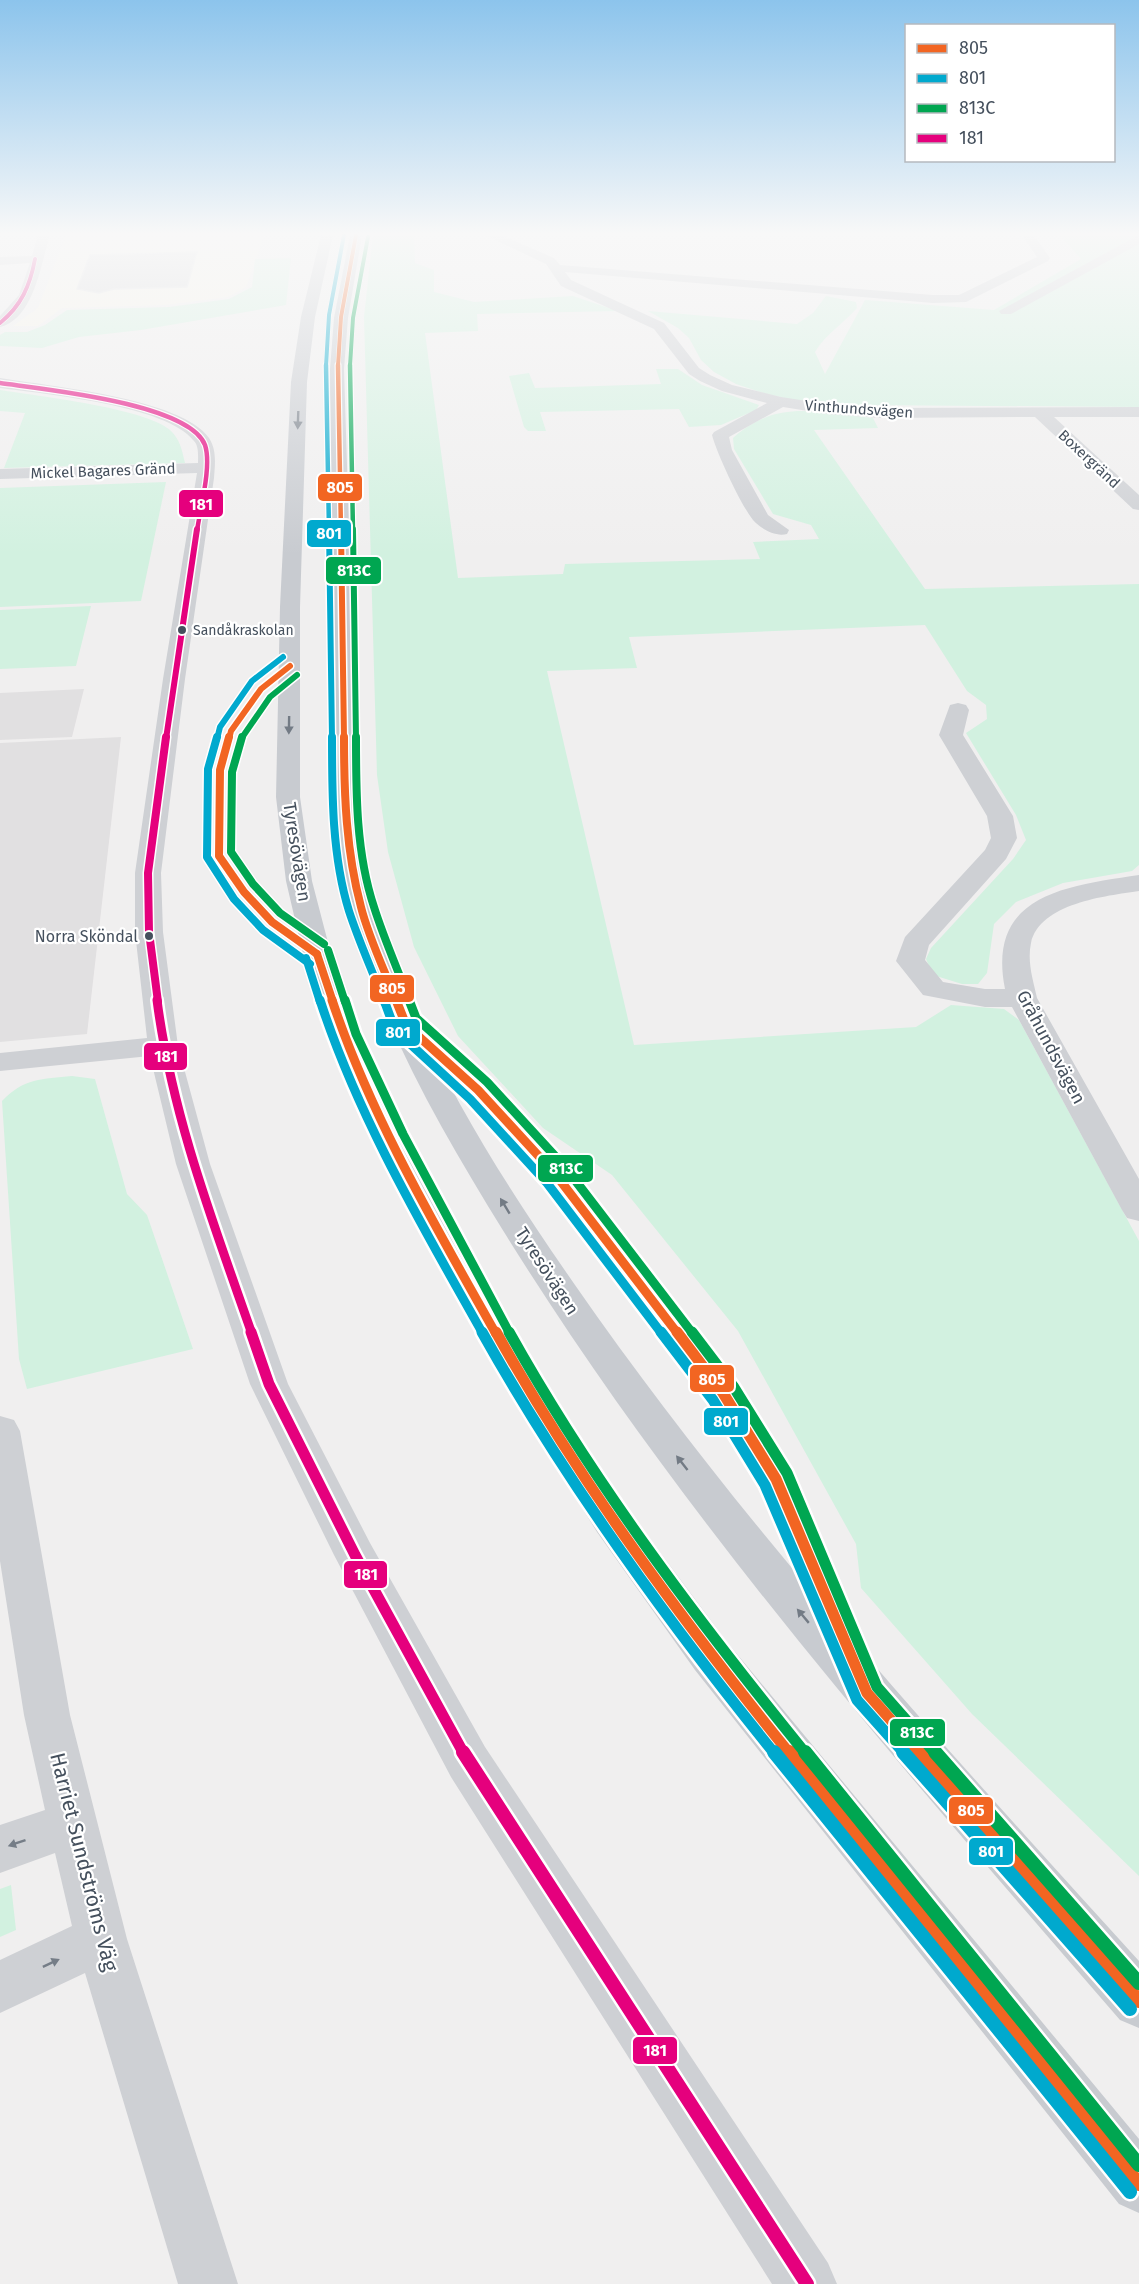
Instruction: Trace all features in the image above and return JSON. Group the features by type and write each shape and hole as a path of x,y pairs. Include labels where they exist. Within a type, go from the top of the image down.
{"main road":[{"name":"Tyresövägen","path":"305,342 299,382 290,607 288,798 299,881 317,954 345,1038 392,1139 446,1244 520,1376 612,1520 718,1665 1139,2184"},
{"name":"Tyresövägen","path":"339,342 337,381 344,652 344,801 351,860 361,908 406,1024 448,1109 505,1207 571,1308 651,1422 760,1564 867,1693 1139,2001"}],"street":[{"name":"Vinthundsvägen","path":"671,342 694,371 727,388 781,402 827,409 880,413 1139,412"},
{"path":"0,383 103,400 161,414 178,422 202,439 206,451 206,468 148,873 149,932 163,1046 193,1164 269,1384 355,1555 468,1762 807,2284"},
{"path":"780,530 761,518 724,450 720,435 781,402"},
{"name":"Boxergränd","path":"1039,412 1139,505"},
{"name":"Mickel Bagares Gränd","path":"0,474 206,468"},
{"path":"958,710 951,735 1000,816 1004,838 997,853 915,942 910,961 933,989 985,999 1022,998"},
{"name":"Gråhundsvägen","path":"1139,883 1088,891 1053,902 1028,919 1016,947 1016,977 1022,998 1139,1210"},
{"path":"0,1062 163,1046"},
{"name":"Harriet Sundströms Väg","path":"0,1431 47,1715 73,1824 102,1939 208,2284"},
{"path":"0,1849 73,1824"},
{"path":"0,1988 102,1939"}],"shaded area":[{"path":"84,689 72,737 0,740 0,693"},
{"path":"121,737 87,1034 0,1042 0,743"}],"green space":[{"path":"0,342 64,342 42,348 0,346"},
{"path":"365,342 426,342 458,578 563,574 565,564 760,559 753,542 819,539 811,525 773,514 734,449 733,438 750,425 767,417 800,411 873,418 878,428 814,430 925,589 1139,584 1139,865 1132,871 1063,883 1016,902 994,924 987,973 978,984 962,984 933,975 926,959 931,948 1013,859 1026,840 1016,815 966,733 987,719 986,705 967,691 925,625 629,637 637,668 547,671 634,1045 916,1027 951,1005 1004,1009 1019,1020 1139,1241 1139,1876 972,1714 861,1588 856,1544 738,1331 612,1175 543,1128 458,1036 414,947 388,852 377,775"},
{"path":"691,342 823,342 815,352 825,374 843,342 1139,342 1139,407 859,405 798,401 736,384 714,372 701,360"},
{"path":"656,369 678,369 702,385 759,405 756,410 721,425 689,427 679,409 540,412 546,431 528,431 524,427 509,376 529,373 535,388 661,384"},
{"path":"0,390 115,409 157,422 176,437 185,463 4,468 25,413 0,411"},
{"path":"166,482 141,601 0,607 0,488"},
{"path":"91,606 76,666 0,669 0,610"},
{"path":"72,1076 95,1079 127,1194 147,1215 193,1349 27,1389 19,1359 2,1101 18,1088 34,1081"},
{"path":"11,1885 16,1930 0,1937 0,1889"}],"transit line":[{"name":"801","path":"327,342 325,380 332,652 332,802 339,860 349,910 395,1030 470,1099 547,1183 713,1400 765,1485 857,1700 1130,2009"},
{"name":"805","path":"339,342 337,381 344,652 344,801 351,859 361,908 406,1025 478,1090 556,1175 723,1393 776,1479 867,1693 1139,2001"},
{"name":"813C","path":"352,342 349,381 356,652 356,800 363,857 373,905 416,1018 487,1082 565,1167 733,1386 787,1473 877,1687 1139,1983"},
{"name":"181","path":"0,383 107,399 136,406 185,425 204,442 207,457 205,478 174,679 148,873 149,932 163,1046 193,1164 269,1384 355,1555 468,1762 807,2284"},
{"name":"801","path":"283,657 252,681 220,727 208,769 207,857 234,899 263,930 310,964"},
{"name":"805","path":"290,666 261,689 231,731 220,770 219,856 244,892 272,922 317,954"},
{"name":"813C","path":"297,675 270,697 242,736 232,772 231,852 253,884 280,913 324,944"},
{"name":"813C","path":"328,950 356,1034 403,1134 457,1238 530,1370 622,1513 721,1649 1139,2165"},
{"name":"805","path":"317,954 345,1038 392,1139 446,1244 520,1376 612,1520 711,1656 1139,2184"},
{"name":"801","path":"306,958 334,1043 381,1144 435,1249 510,1382 602,1526 702,1664 1130,2192"}],"place":[{"name":"Sandåkraskolan","path":"182,630"},
{"name":"Norra Sköndal","path":"149,936"}]}
